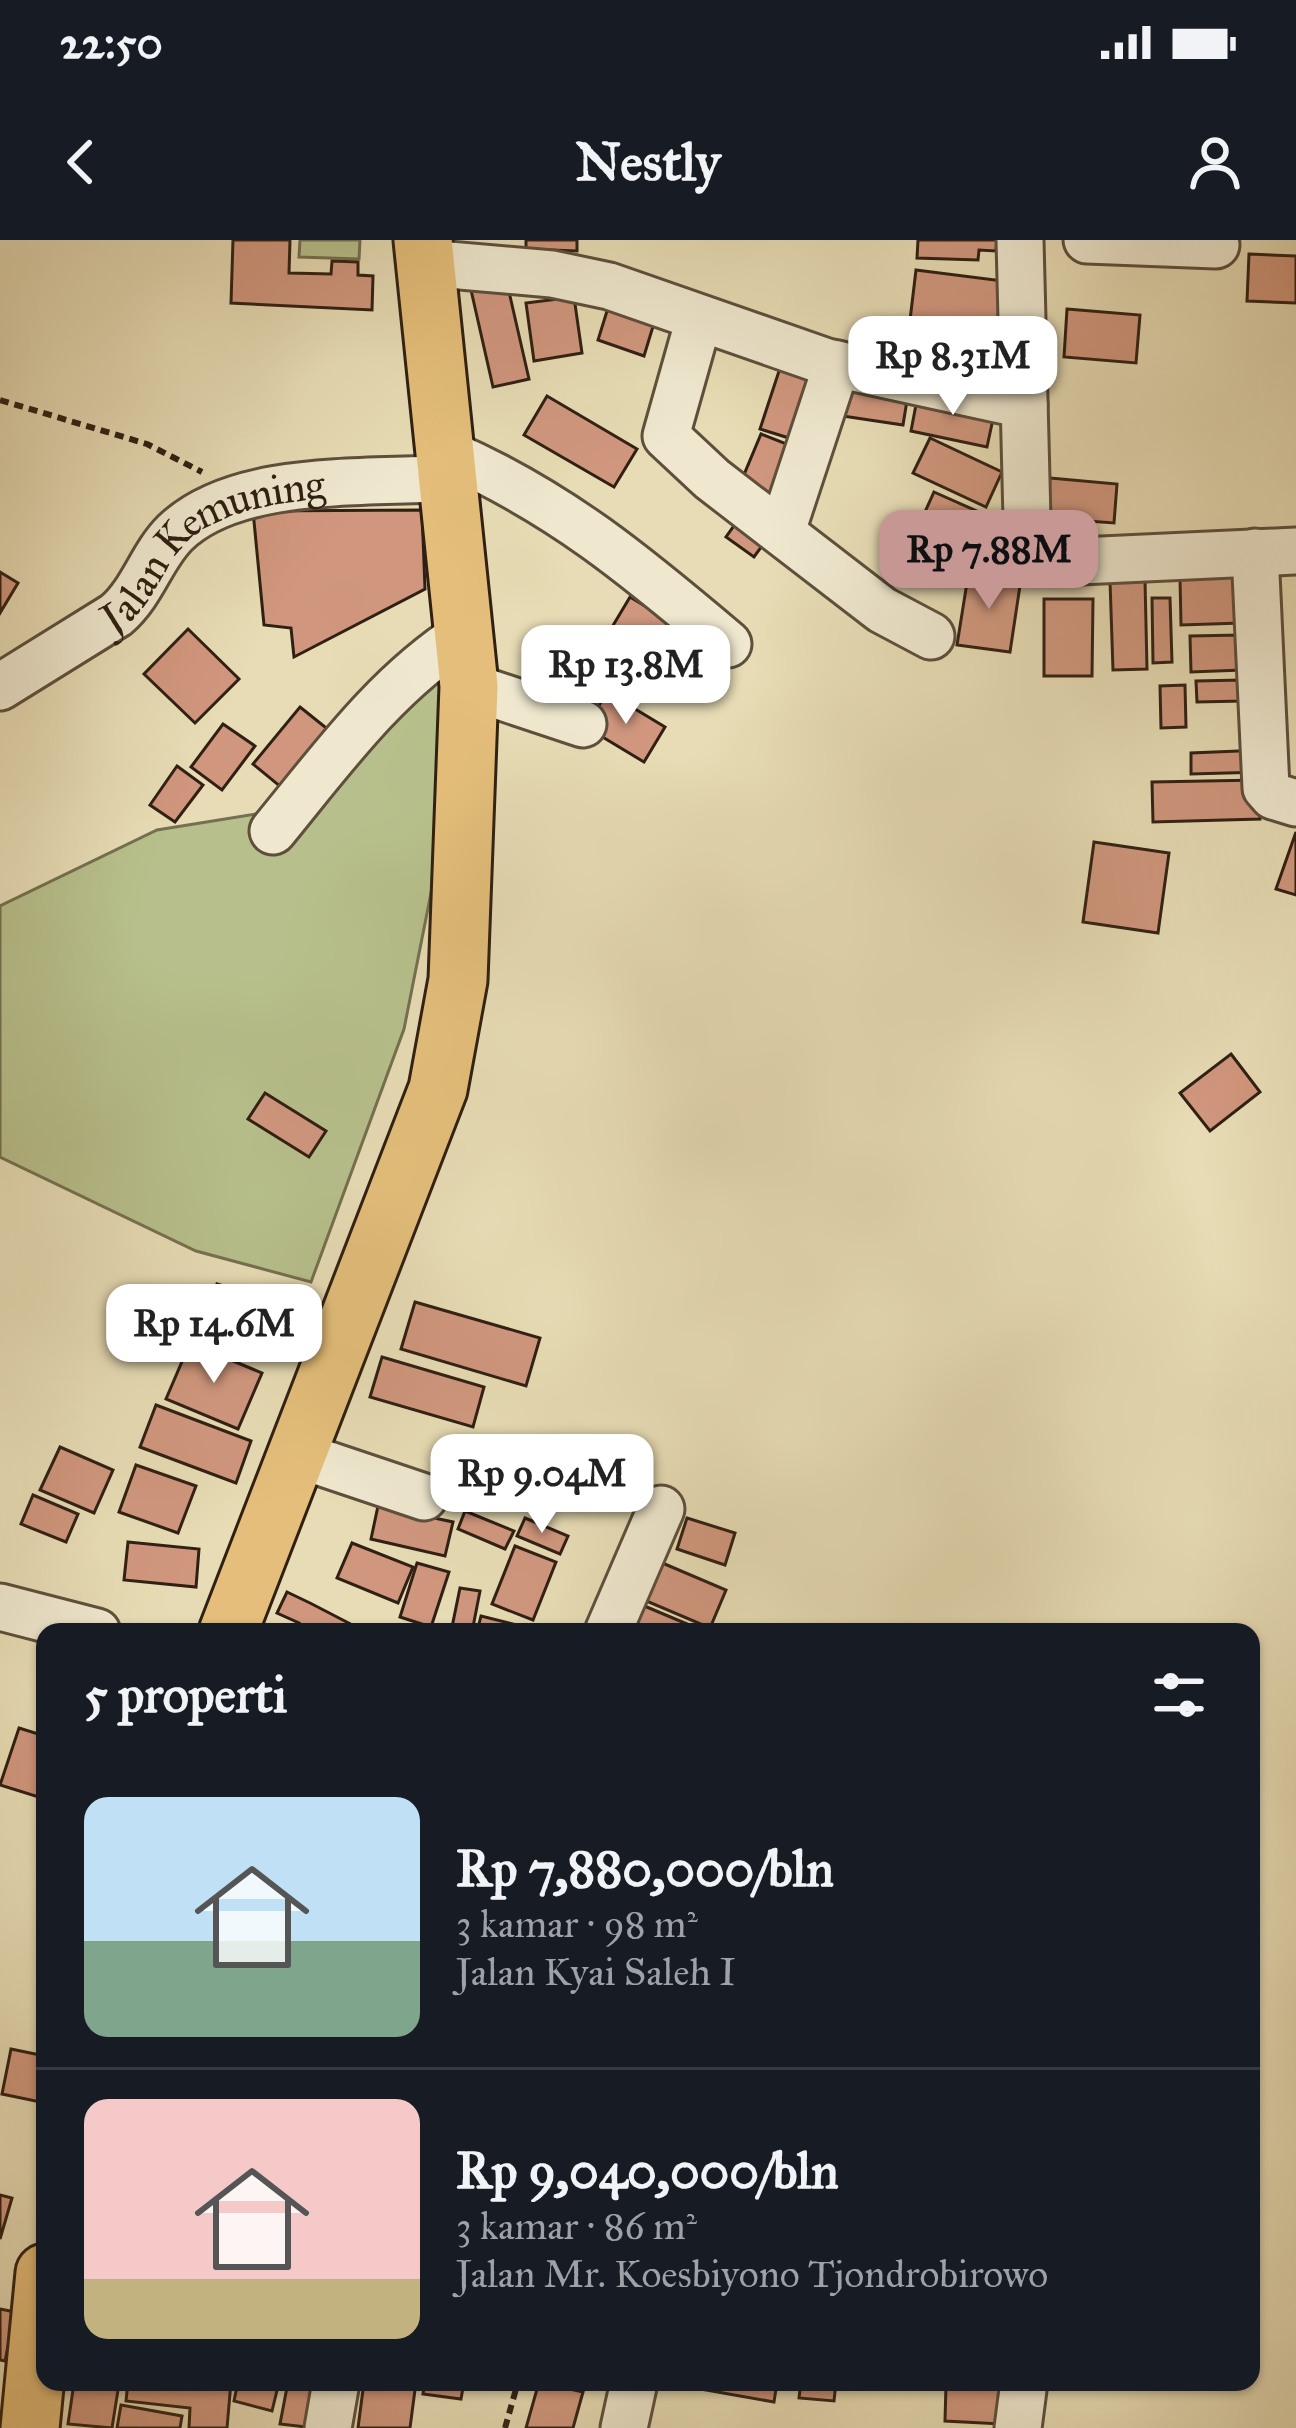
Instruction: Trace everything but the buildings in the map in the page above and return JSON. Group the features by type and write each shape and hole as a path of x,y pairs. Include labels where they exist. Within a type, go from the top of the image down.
{"main road":[{"path":"231,1623 438,1088 454,1025 466,660 425,252"},
{"path":"30,2428 36,2366"}],"street":[{"path":"1020,240 1028,520 1058,552 1080,561 1276,552 1266,788 1273,796 1296,803"},
{"path":"1087,240 1216,244"},
{"path":"425,252 609,286 837,364 1024,405"},
{"path":"699,319 666,436 712,479 882,610 931,636"},
{"path":"782,531 837,364"},
{"path":"449,465 522,485 632,563 728,644"},
{"name":"Jalan Kemuning","path":"0,687 116,615 132,601 178,530 243,493 449,465"},
{"path":"273,830 366,717 419,663 466,660 583,724"},
{"path":"296,1454 424,1497"},
{"path":"612,1623 661,1509"},
{"path":"0,1607 62,1623"},
{"path":"328,2428 334,2391"},
{"path":"623,2428 632,2391"},
{"path":"1018,2428 1023,2391"}],"path":[{"path":"0,400 147,444 243,493"},
{"path":"505,2428 515,2391"}],"green space":[{"path":"300,240 360,240 359,259 299,257"},
{"path":"441,667 432,888 404,1029 311,1282 196,1251 0,1157 0,906 157,830 317,804"}]}
